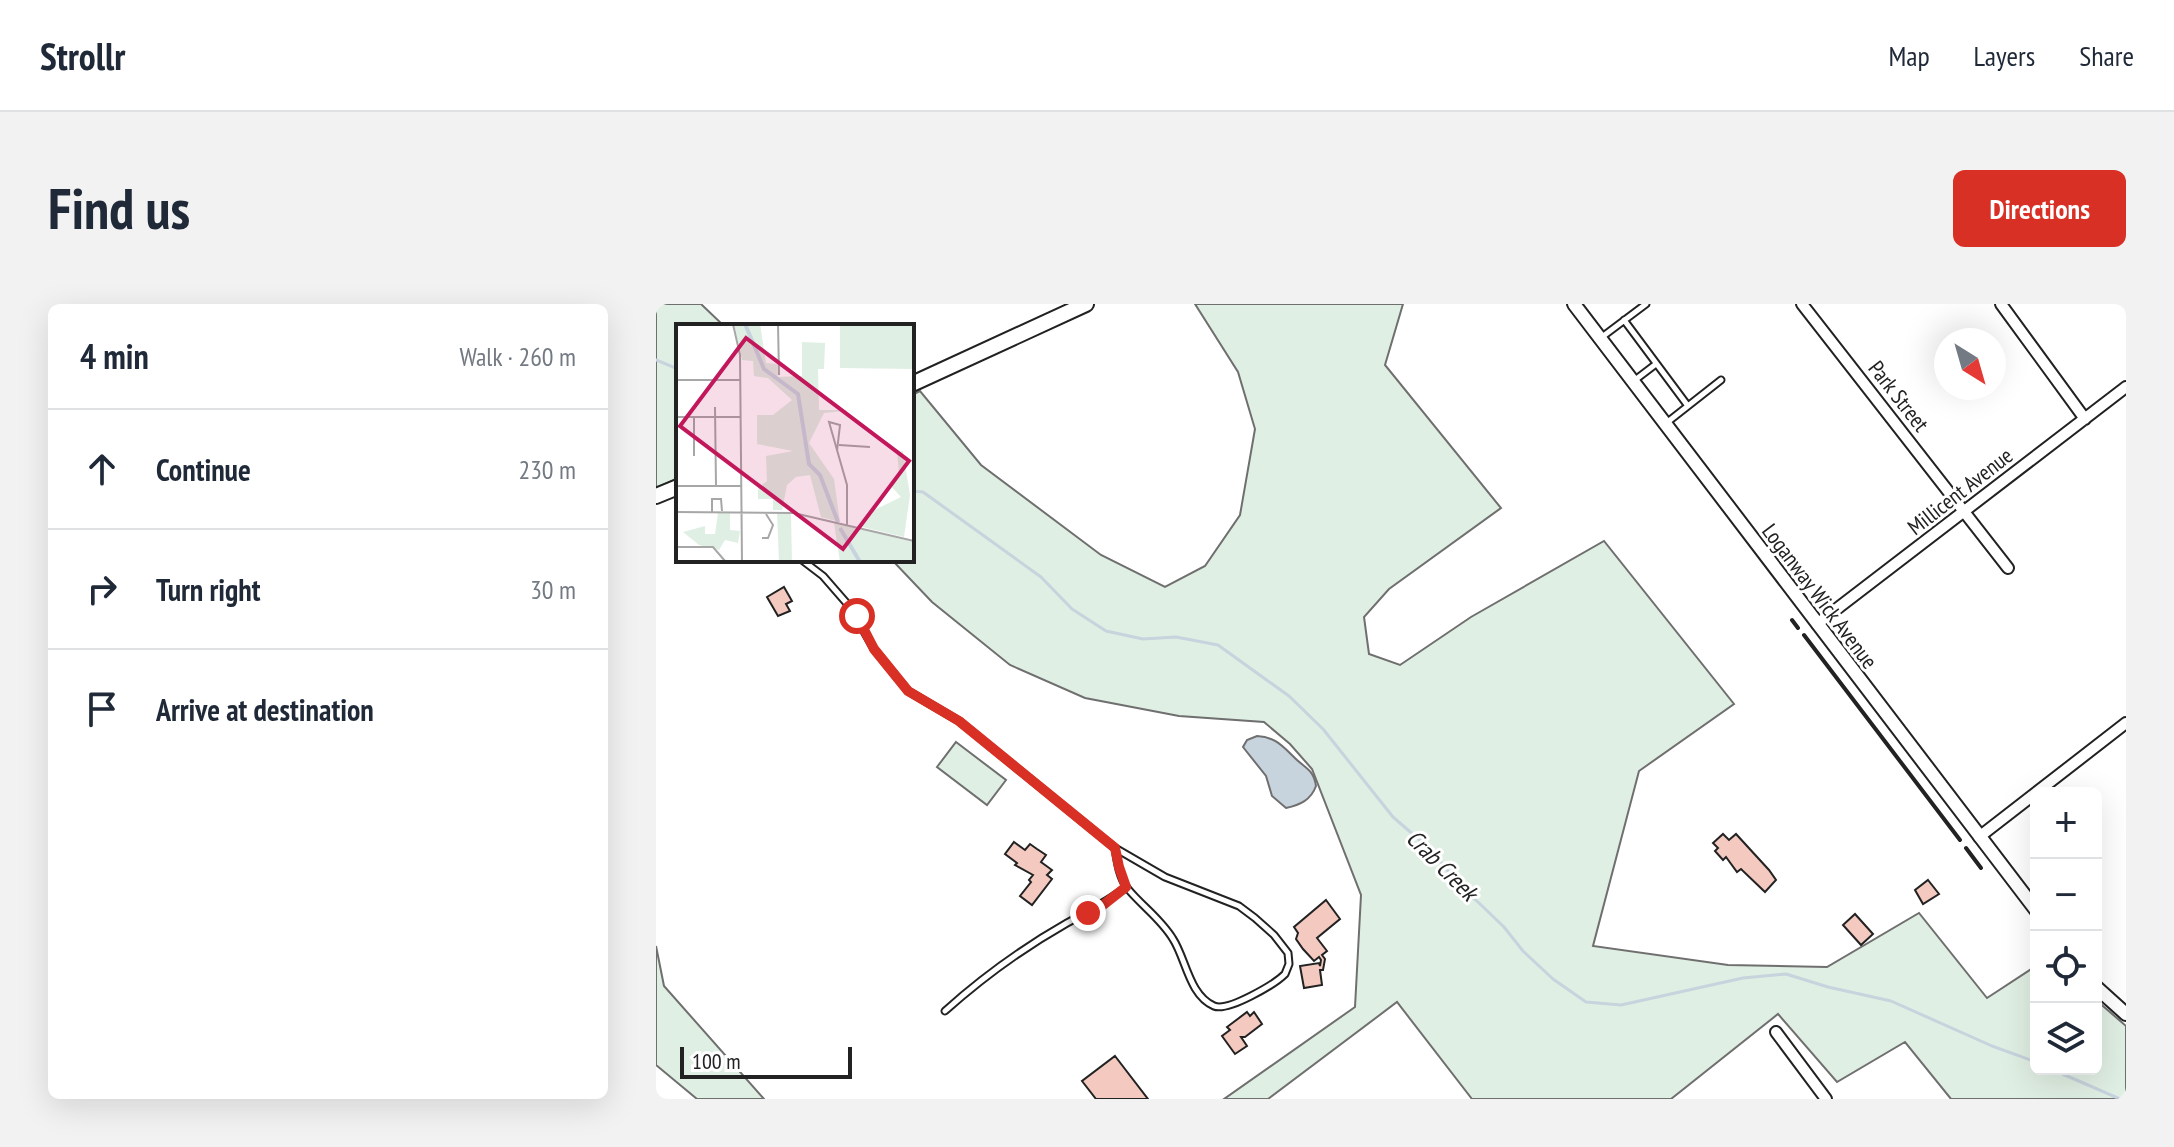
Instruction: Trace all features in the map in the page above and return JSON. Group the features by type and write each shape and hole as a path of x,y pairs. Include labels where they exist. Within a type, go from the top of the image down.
{"main road":[{"path":"914,383 1086,304"},
{"path":"656,496 676,488"}],"street":[{"name":"Loganway Wick Avenue","path":"1574,304 2030,902"},
{"name":"Park Street","path":"1802,304 2008,568"},
{"path":"2001,304 2085,419"},
{"name":"Millicent Avenue","path":"1817,624 2126,387"},
{"path":"1979,837 2126,723"},
{"path":"2102,992 2126,1014"},
{"path":"1776,1032 1826,1099"}],"lane":[{"path":"1600,338 1646,304"},
{"path":"1624,320 1688,406"},
{"path":"1633,381 1656,364"},
{"path":"1665,424 1721,380"},
{"path":"805,562 823,576 850,607 874,649 908,691 959,721 1115,848 1165,877 1239,906 1255,918 1288,953 1289,968 1285,974 1231,1005 1218,1008 1211,1005 1189,975 1174,939 1152,911 1126,887 1115,848"},
{"path":"945,1011 1010,958 1068,922 1103,905 1126,887"}],"green space":[{"path":"656,304 701,304 722,324 676,324 676,479 656,488"},
{"path":"1195,304 1403,304 1385,365 1501,508 1389,589 1364,617 1369,654 1400,665 1471,617 1604,541 1734,704 1639,771 1593,946 1728,965 1827,967 1919,913 1987,998 2030,970 2030,1075 2102,1075 2102,1005 2126,1026 2126,1099 1951,1099 1905,1042 1837,1082 1778,1014 1671,1099 1472,1099 1397,1002 1268,1099 1224,1099 1355,1007 1361,895 1312,769 1290,744 1264,722 1179,716 1085,698 1010,665 932,602 894,562 914,562 914,394 920,391 981,465 1101,555 1165,587 1205,566 1240,515 1255,429 1238,372"},
{"path":"956,742 1006,780 987,805 937,767"},
{"path":"656,946 664,986 764,1099 697,1099 656,1065"}],"shaded area":[{"path":"1257,736 1280,744 1312,774 1316,786 1304,801 1286,808 1272,796 1266,776 1243,747 1247,740"}],"building":[{"path":"784,587 792,601 786,604 790,611 778,616 767,597"},
{"path":"1723,834 1729,840 1736,834 1769,870 1776,880 1765,892 1741,869 1737,872 1726,857 1723,860 1715,851 1718,848 1713,843"},
{"path":"1014,842 1025,850 1030,844 1046,855 1041,862 1052,870 1047,875 1052,879 1032,905 1020,896 1033,875 1015,865 1017,863 1005,854"},
{"path":"1928,880 1939,894 1923,904 1915,890"},
{"path":"1326,900 1340,919 1317,938 1327,951 1322,955 1325,959 1323,970 1320,970 1322,985 1304,988 1300,966 1319,963 1320,966 1321,960 1319,957 1314,961 1303,949 1296,939 1298,933 1294,927"},
{"path":"1855,914 1873,934 1861,945 1843,925"},
{"path":"1247,1012 1250,1016 1254,1012 1262,1024 1241,1037 1247,1046 1235,1054 1222,1036 1230,1030 1227,1027"},
{"path":"1115,1056 1148,1099 1096,1099 1082,1081"}],"waterway":[{"name":"Crab Creek","path":"656,360 676,368"},
{"name":"Crab Creek","path":"914,491 923,492 1041,577 1072,609 1106,631 1143,639 1176,637 1218,645 1289,696 1323,729 1393,817 1430,849 1523,951 1553,979 1586,1002 1621,1005 1743,978 1786,974 1891,1001 2030,1060"},
{"name":"Crab Creek","path":"2065,1075 2120,1099"}],"wall":[{"path":"1792,620 1798,628"},
{"path":"1804,635 1960,840"},
{"path":"1966,848 1981,868"}],"route":[{"path":"857,616 874,649 908,691 959,721 1115,848 1126,887 1088,913"}]}
